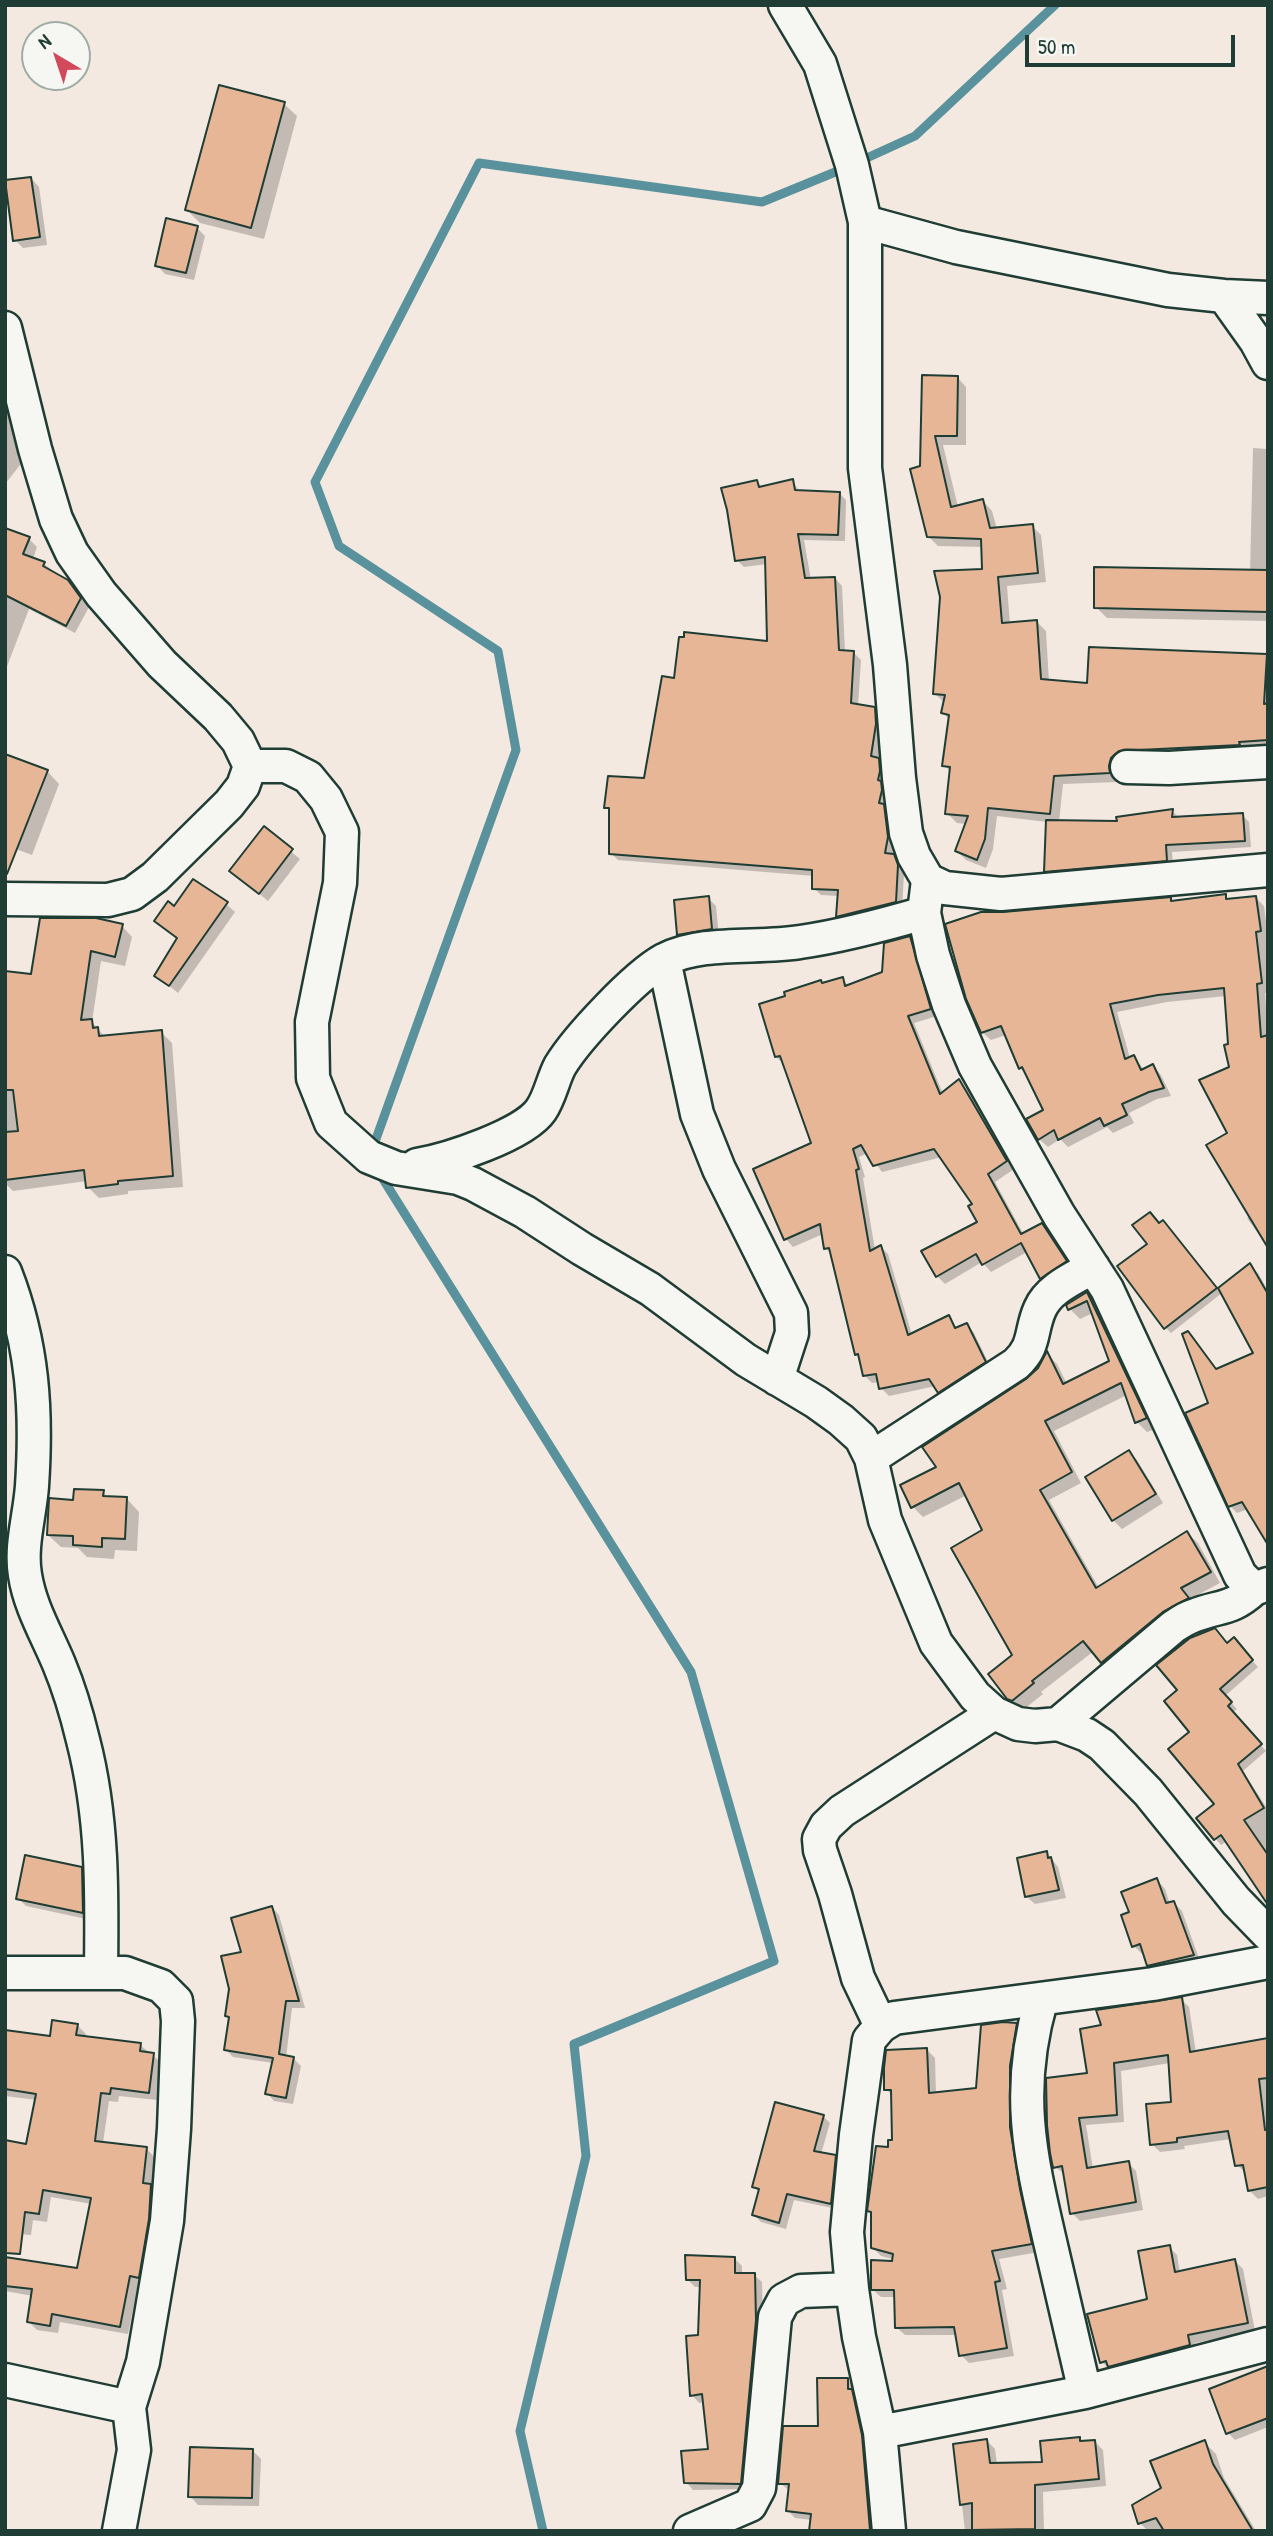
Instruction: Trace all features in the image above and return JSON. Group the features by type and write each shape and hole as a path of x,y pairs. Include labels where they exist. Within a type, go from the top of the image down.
{"street":[{"path":"785,5 820,64"},
{"path":"814,5 820,64 852,165 865,222 864,468 890,665 906,833 914,856 928,880 945,888 1001,894 1268,870"},
{"path":"865,222 957,247 1168,290 1268,298"},
{"path":"1230,297 1268,328"},
{"path":"1230,297 1268,363"},
{"path":"5,328 56,519 72,553 101,594 162,664 218,717 238,741 250,766 243,786 229,804 156,877 132,894 108,900 5,899"},
{"path":"1127,767 1170,768 1268,762"},
{"path":"250,766 286,766 308,777 326,799 342,832 340,883 312,1022 313,1078 331,1123 369,1157 396,1168 458,1178 525,1212 650,1289 694,1323 841,1420 861,1438 872,1458 885,1520 936,1643 975,1696 994,1713 1018,1724 1058,1724 1087,1735 1116,1756 1236,1901 1268,1934"},
{"path":"928,880 924,913 933,955 949,1005 975,1066 1059,1214 1107,1289 1235,1566 1246,1584 1261,1587"},
{"path":"396,1168 451,1157 485,1144 529,1121 541,1110 572,1047 626,991 664,960 692,951 800,942 870,928 924,913"},
{"path":"664,960 697,1114 719,1169 791,1313 792,1333 777,1379"},
{"path":"872,1458 1016,1364 1032,1345 1041,1306 1060,1287 1093,1267"},
{"path":"5,1272 19,1309 32,1376 35,1425 32,1490 25,1537 25,1574 36,1612 61,1667 80,1729 99,1816 102,1878 101,1972"},
{"path":"1058,1724 1173,1627 1191,1616 1229,1608 1261,1587"},
{"path":"881,2026 858,1978 819,1839 826,1826 842,1811 994,1713"},
{"path":"889,2531 880,2432 859,2337 848,2232 856,2135 869,2040 881,2026 894,2018 1041,2001 1153,1984 1268,1962"},
{"path":"5,1973 125,1973 161,1986 176,2001 178,2021 167,2221 143,2362 130,2407 134,2450 119,2531"},
{"path":"1041,2001 1031,2033 1027,2125 1032,2165 1085,2392"},
{"path":"690,2531 750,2505 759,2488 775,2317 784,2300 801,2291 852,2289"},
{"path":"880,2432 1085,2392 1268,2344"},
{"path":"5,2380 130,2407"}],"building":[{"path":"219,85 285,102 251,228 185,210"},
{"path":"31,177 40,237 13,241 5,180"},
{"path":"166,218 198,226 186,273 155,266"},
{"path":"922,375 958,376 957,436 935,436 951,507 983,499 990,528 1033,524 1038,573 998,577 1002,623 1037,620 1041,679 1087,683 1089,647 1267,654 1264,704 1268,703 1268,740 1239,742 1240,745 1119,751 1111,758 1110,773 1054,776 1050,814 988,808 985,839 977,860 955,851 968,816 945,814 950,767 942,766 949,715 941,713 945,695 933,694 940,597 934,571 982,569 981,539 927,537 910,469 920,466"},
{"path":"793,479 795,490 840,492 838,535 798,534 805,578 835,577 839,650 854,651 851,703 875,707 876,724 871,756 879,758 878,780 881,781 882,790 879,803 884,804 888,837 885,853 894,854 898,865 896,902 836,917 838,890 812,889 812,870 609,854 609,808 604,808 608,776 644,778 662,676 674,678 679,637 684,637 684,632 767,641 765,557 735,561 721,488 757,480 759,487"},
{"path":"5,528 30,537 23,554 45,562 43,566 68,580 81,598 66,626 5,595"},
{"path":"1094,567 1268,570 1268,612 1094,608"},
{"path":"5,754 48,770 7,874 5,874"},
{"path":"1173,809 1172,817 1243,813 1245,841 1166,845 1167,861 1044,872 1046,820 1117,821 1116,817"},
{"path":"264,826 293,849 259,894 229,871"},
{"path":"193,879 228,902 169,986 154,976 177,938 154,921 168,901 174,906"},
{"path":"1226,894 1226,899 1256,896 1261,931 1256,932 1262,983 1257,984 1261,1037 1268,1035 1268,1248 1206,1145 1227,1133 1199,1080 1229,1067 1224,1045 1228,1044 1224,988 1158,995 1110,1004 1125,1059 1134,1055 1141,1070 1153,1064 1164,1088 1122,1104 1127,1115 1104,1126 1100,1118 1058,1140 1054,1130 1038,1140 1026,1119 1043,1110 1022,1067 1019,1069 1001,1026 981,1033 966,999 945,924 981,912 1171,897 1171,901"},
{"path":"709,896 712,929 677,935 674,900"},
{"path":"40,918 96,918 123,924 115,957 91,951 81,1020 92,1019 93,1028 98,1027 99,1036 162,1030 173,1176 118,1181 118,1184 86,1188 84,1170 5,1180 5,1132 18,1131 13,1090 5,1090 5,971 31,974"},
{"path":"910,936 931,1009 908,1016 940,1094 959,1079 1007,1161 988,1174 1021,1234 1042,1223 1067,1261 1040,1279 1021,1243 982,1265 976,1254 936,1277 921,1251 977,1222 968,1206 972,1204 934,1149 873,1166 861,1145 853,1149 859,1169 856,1170 870,1251 881,1245 908,1335 949,1315 955,1328 967,1323 986,1362 938,1393 929,1379 879,1389 876,1374 863,1376 858,1354 855,1355 829,1248 824,1249 820,1224 784,1240 753,1169 811,1143 780,1056 775,1057 759,1004 785,996 784,992 821,980 822,983 843,977 845,986 882,972 884,943"},
{"path":"1150,1212 1159,1223 1163,1220 1217,1288 1164,1329 1117,1266 1147,1244 1132,1225"},
{"path":"1250,1263 1268,1294 1268,1545 1242,1502 1228,1507 1185,1413 1208,1403 1182,1334 1188,1331 1216,1369 1253,1353 1218,1288"},
{"path":"1087,1292 1147,1418 1135,1423 1121,1383 1045,1421 1072,1472 1040,1490 1096,1588 1187,1531 1211,1572 1181,1588 1189,1598 1163,1612 1101,1663 1083,1641 1032,1681 1034,1683 1012,1701 1007,1699 988,1674 1012,1655 951,1548 982,1530 959,1483 911,1508 900,1485 936,1467 922,1447 1026,1379 1038,1368 1047,1351 1063,1384 1109,1361 1087,1301 1068,1310 1066,1305"},
{"path":"1129,1450 1156,1494 1112,1521 1085,1477"},
{"path":"74,1489 104,1490 103,1496 127,1497 125,1539 102,1538 102,1547 73,1545 73,1536 47,1535 49,1498 73,1500"},
{"path":"1215,1628 1227,1643 1234,1637 1253,1660 1220,1689 1232,1702 1228,1706 1262,1744 1238,1764 1264,1808 1244,1820 1268,1855 1268,1905 1221,1835 1214,1840 1196,1818 1214,1804 1168,1749 1189,1732 1164,1701 1177,1690 1156,1665 1190,1638"},
{"path":"1047,1851 1059,1890 1025,1897 1017,1858"},
{"path":"25,1855 82,1867 83,1913 16,1899"},
{"path":"1157,1878 1166,1903 1174,1901 1194,1955 1147,1966 1140,1944 1132,1947 1121,1915 1129,1912 1121,1892"},
{"path":"272,1906 299,2001 286,2001 279,2054 294,2057 286,2098 265,2094 273,2058 224,2050 229,2017 225,2016 229,1989 221,1956 241,1952 231,1918"},
{"path":"1182,1997 1190,2052 1268,2038 1268,2078 1259,2079 1265,2130 1268,2130 1268,2187 1248,2191 1243,2165 1235,2166 1228,2131 1177,2138 1177,2142 1150,2145 1146,2104 1171,2102 1168,2055 1114,2063 1117,2115 1079,2118 1087,2168 1129,2161 1136,2202 1070,2214 1062,2166 1053,2168 1050,2153 1046,2078 1087,2073 1080,2029 1101,2025 1096,2010"},
{"path":"52,2020 78,2024 76,2035 141,2043 140,2051 154,2053 149,2093 111,2088 110,2094 101,2093 95,2141 147,2147 143,2183 151,2184 149,2219 139,2278 130,2276 120,2327 52,2314 50,2326 27,2322 32,2289 5,2286 5,2257 77,2268 91,2198 43,2190 39,2214 25,2212 20,2254 5,2253 5,2140 26,2144 36,2094 5,2089 5,2030 50,2036"},
{"path":"1017,2023 1010,2066 1010,2127 1032,2244 992,2251 1000,2281 995,2282 1007,2348 959,2356 954,2327 895,2328 894,2290 871,2290 871,2260 892,2261 893,2254 871,2248 871,2212 867,2211 876,2146 888,2147 888,2140 892,2140 891,2090 884,2090 886,2050 927,2048 929,2093 976,2088 981,2025"},
{"path":"775,2102 824,2115 814,2151 836,2155 831,2204 787,2194 779,2223 752,2215 759,2189 752,2187"},
{"path":"1170,2245 1175,2272 1235,2259 1248,2323 1188,2335 1190,2345 1108,2367 1106,2361 1100,2363 1087,2314 1147,2299 1138,2251"},
{"path":"685,2255 735,2257 735,2273 755,2273 756,2320 741,2484 684,2483 681,2451 708,2449 702,2394 690,2396 686,2336 698,2335 700,2280 686,2280"},
{"path":"1268,2366 1268,2418 1226,2434 1209,2389"},
{"path":"817,2378 848,2378 848,2389 852,2389 862,2435 870,2530 809,2531 811,2514 786,2511 789,2484 778,2484 783,2426 818,2426"},
{"path":"1080,2437 1080,2441 1095,2440 1099,2479 1035,2485 1035,2529 972,2530 972,2503 960,2505 953,2444 987,2439 990,2463 1042,2462 1040,2441"},
{"path":"1205,2440 1213,2464 1253,2531 1164,2531 1156,2518 1138,2524 1132,2505 1161,2488 1150,2461"},
{"path":"190,2447 253,2449 252,2498 188,2497"}],"waterway":[{"path":"858,162 915,136 1055,5"},
{"path":"372,1150 516,750 498,651 339,546 315,482 479,163 762,202 845,168"},
{"path":"378,1171 691,1672 774,1961 574,2044 586,2156 520,2431 543,2531"}]}
